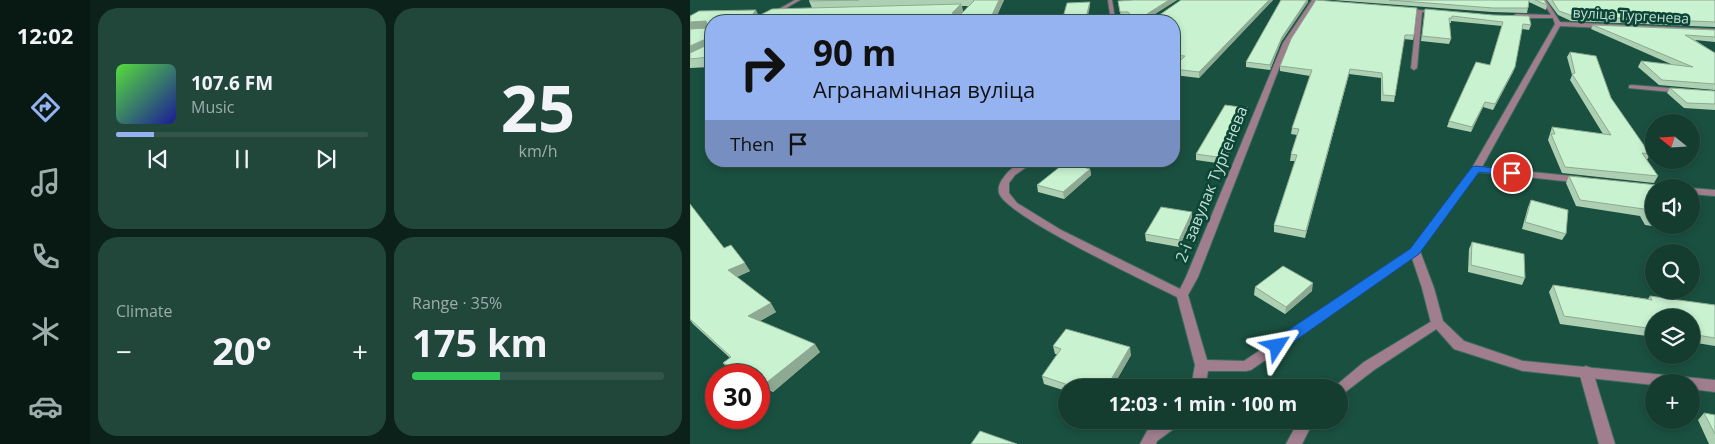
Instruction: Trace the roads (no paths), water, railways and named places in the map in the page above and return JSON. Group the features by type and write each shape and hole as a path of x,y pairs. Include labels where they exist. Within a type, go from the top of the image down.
{"street":[{"path":"771,15 798,0"},
{"path":"1110,0 1112,15"},
{"path":"1202,365 1246,366 1415,251 1476,169 1556,20 1544,0"},
{"name":"2-і завулак Тургенева","path":"1182,295 1192,277 1286,43 1316,1"},
{"path":"1401,9 1447,12"},
{"path":"1414,68 1420,10"},
{"path":"776,12 786,12"},
{"name":"вуліца Тургенева","path":"1510,16 1715,31"},
{"path":"1631,87 1687,91"},
{"path":"1022,167 1012,173 1004,183 1004,193 1014,205 1057,232 1182,295 1202,365 1200,379"},
{"path":"1476,169 1590,181"},
{"path":"1700,192 1715,193"},
{"path":"1415,251 1428,288 1437,323 1459,345 1523,366 1645,378"},
{"path":"1348,382 1369,366 1437,323"},
{"path":"1586,372 1608,444"},
{"path":"1700,384 1715,386"},
{"path":"1148,444 1152,436 1162,429"},
{"path":"1294,444 1302,429"}]}
